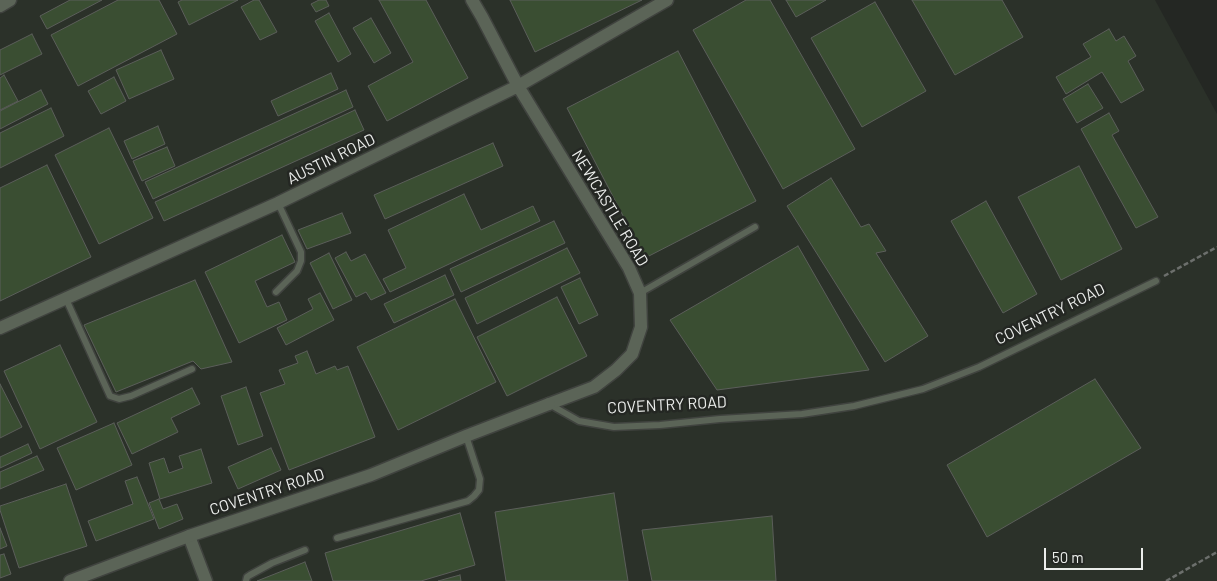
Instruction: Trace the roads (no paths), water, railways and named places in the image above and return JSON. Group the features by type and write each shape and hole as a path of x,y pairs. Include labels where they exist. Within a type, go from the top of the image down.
{"street":[{"path":"0,6 10,0"},
{"name":"NEWCASTLE ROAD","path":"472,0 518,86 629,268 640,293 641,327 632,354 616,370 594,386 550,404"},
{"name":"AUSTIN ROAD","path":"0,328 278,203 518,86 667,0"},
{"name":"COVENTRY ROAD","path":"70,581 188,536 371,475 550,404"},
{"path":"188,536 206,581"}],"lane":[{"path":"276,292 297,271 300,261 300,252 278,203"},
{"path":"640,293 755,227"},
{"name":"COVENTRY ROAD","path":"550,404 578,421 614,427 802,414 854,406 923,389 979,367 1156,280"},
{"path":"66,299 110,396 119,399 131,396 192,369"},
{"path":"337,538 468,501 479,490 480,479 466,436"},
{"path":"246,581 250,574 272,562 305,550"}]}
